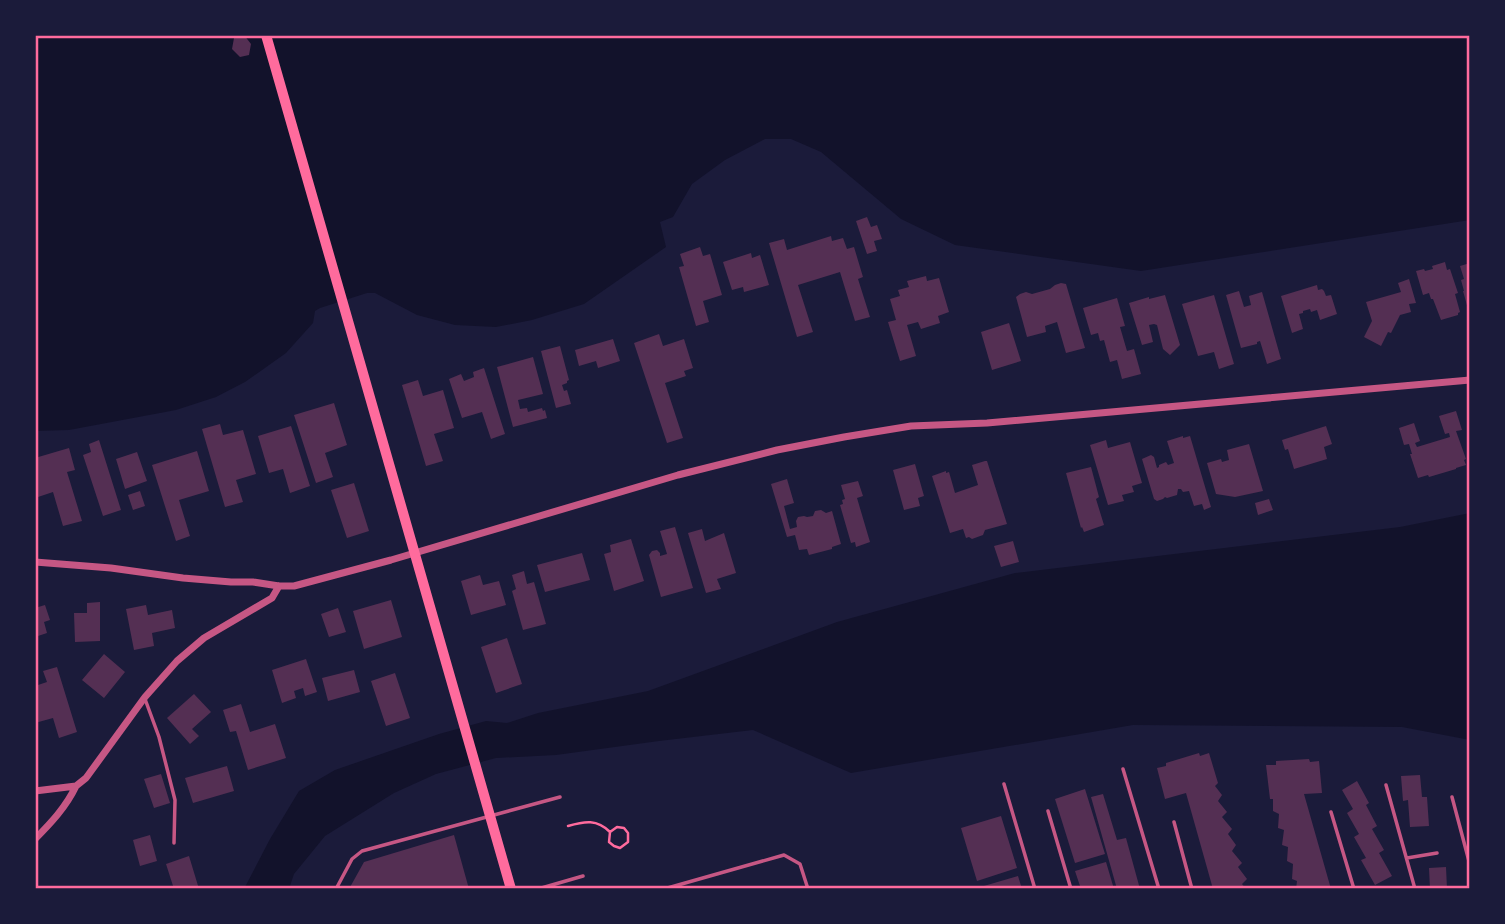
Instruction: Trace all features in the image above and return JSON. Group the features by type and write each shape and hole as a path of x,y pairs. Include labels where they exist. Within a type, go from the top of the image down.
{"main road":[{"path":"266,35 511,889"}],"street":[{"path":"35,562 111,568 183,578 294,586 678,475 777,450 844,437 911,426 1000,422 1470,380"},
{"path":"35,839 55,819 76,786 86,778 145,696 177,661 204,638 272,598 279,586"},
{"path":"35,791 76,786"}],"lane":[{"path":"145,696 175,800 174,843"},
{"path":"1123,769 1159,889"},
{"path":"1004,784 1035,889"},
{"path":"1386,786 1415,889"},
{"path":"336,889 352,859 362,851 560,797"},
{"path":"1452,797 1470,865"},
{"path":"1048,811 1071,889"},
{"path":"1331,812 1354,889"},
{"path":"1174,822 1192,889"},
{"path":"1407,858 1437,853"},
{"path":"664,889 784,855 800,864 808,889"},
{"path":"538,889 583,876"}],"path":[{"path":"568,826 592,822 600,824 610,832"},
{"path":"618,827 624,828 628,833 628,842 620,848 614,846 609,842 610,832 618,827"}],"shaded area":[{"path":"35,35 1470,35 1470,220 1141,271 955,245 901,219 821,152 791,139 765,139 725,160 692,184 673,217 660,222 666,247 584,304 532,320 496,327 455,325 417,315 375,293 367,293 315,311 313,323 286,353 245,382 216,397 176,410 69,430 35,431"},
{"path":"1470,513 1470,740 1402,727 1133,725 851,773 753,730 556,755 496,758 436,774 394,793 325,836 294,874 289,889 244,889 299,791 335,770 439,734 486,721 507,723 538,713 648,691 837,622 1015,573 1400,527"}],"building":[{"path":"244,35 251,44 249,55 240,57 232,49 234,38"},
{"path":"867,217 871,227 877,225 882,239 874,241 877,251 867,254 856,221"},
{"path":"831,236 832,241 843,238 847,249 854,247 863,277 858,279 870,317 855,321 840,272 798,285 813,332 797,337 769,243 784,239 787,250"},
{"path":"700,247 703,256 710,254 722,295 703,301 709,322 696,326 679,267 684,266 680,254"},
{"path":"751,253 752,258 760,255 769,285 744,292 743,287 732,290 723,262"},
{"path":"1445,262 1458,293 1455,294 1460,312 1441,320 1429,293 1423,295 1416,271 1433,269 1432,266"},
{"path":"1470,263 1470,308 1468,309 1460,266"},
{"path":"926,276 927,281 939,278 949,312 938,316 940,323 921,329 918,322 907,325 916,356 900,361 888,322 896,320 890,299 900,296 898,290 909,287 907,281"},
{"path":"1409,279 1416,303 1409,304 1411,312 1400,315 1381,346 1364,337 1372,321 1366,302 1401,292 1398,283"},
{"path":"1061,283 1066,284 1085,348 1066,353 1057,322 1045,326 1046,332 1027,337 1016,297 1026,292 1032,294 1050,289"},
{"path":"1317,285 1318,290 1322,289 1326,296 1331,295 1337,314 1320,320 1317,310 1303,311 1299,314 1303,329 1292,333 1281,296"},
{"path":"1239,291 1244,307 1251,305 1249,296 1262,292 1281,359 1267,364 1260,341 1241,348 1226,295"},
{"path":"1165,295 1180,345 1170,355 1163,349 1157,325 1149,325 1153,342 1142,345 1129,303"},
{"path":"1214,295 1234,364 1219,369 1214,352 1198,356 1182,304"},
{"path":"1117,298 1125,326 1120,327 1127,351 1134,349 1141,374 1122,379 1117,360 1110,362 1104,340 1100,341 1098,333 1091,335 1083,308"},
{"path":"1009,323 1021,361 992,370 981,332"},
{"path":"659,334 663,346 684,339 693,368 684,371 686,376 665,383 683,438 667,443 634,343"},
{"path":"613,339 620,361 598,368 596,361 579,366 575,350"},
{"path":"560,346 569,380 562,385 564,391 567,390 571,404 556,408 541,351"},
{"path":"533,357 543,394 518,400 520,409 527,408 528,412 542,408 547,418 513,427 497,367"},
{"path":"484,368 505,434 491,439 482,412 462,418 449,379 461,374 464,381 474,377 473,372"},
{"path":"418,380 423,396 443,390 454,428 434,434 443,461 426,466 402,385"},
{"path":"334,403 347,445 325,453 333,477 316,483 294,415"},
{"path":"1456,411 1462,430 1456,431 1466,465 1418,478 1409,444 1404,445 1399,428 1414,423 1420,441 1415,443 1417,447 1450,437 1449,433 1445,434 1439,416"},
{"path":"220,424 223,435 243,430 256,474 236,480 243,502 225,507 202,429"},
{"path":"291,426 310,486 290,493 283,469 269,473 258,436"},
{"path":"1326,426 1332,444 1324,447 1327,459 1294,469 1288,449 1285,450 1282,440"},
{"path":"1190,436 1211,507 1204,510 1202,504 1194,506 1189,491 1183,492 1181,489 1178,489 1177,495 1157,501 1154,499 1142,459 1151,455 1157,468 1166,462 1168,465 1174,463 1167,441"},
{"path":"99,440 121,510 103,516 83,455 91,452 89,444"},
{"path":"1106,440 1108,448 1130,442 1142,483 1132,486 1134,492 1122,495 1124,501 1108,505 1090,445"},
{"path":"1249,444 1263,491 1235,497 1216,494 1207,463 1229,460 1227,450"},
{"path":"69,448 75,470 67,472 82,521 63,526 53,492 35,498 35,458"},
{"path":"197,451 209,491 179,500 190,536 176,541 152,465"},
{"path":"137,452 147,481 125,489 116,459"},
{"path":"987,461 1007,524 985,530 983,535 972,539 966,538 963,529 950,533 932,476 949,472 955,493 978,485 972,465"},
{"path":"915,464 924,496 918,498 920,506 904,510 893,470"},
{"path":"1091,467 1099,497 1096,499 1104,525 1084,532 1066,473"},
{"path":"787,479 794,503 784,506 790,529 797,527 798,517 813,516 815,511 832,511 841,544 809,555 807,549 799,550 795,535 787,537 771,484"},
{"path":"858,481 863,496 857,498 870,542 856,547 855,542 851,543 840,505 845,499 841,485"},
{"path":"354,483 369,531 347,538 331,490"},
{"path":"140,491 145,506 133,510 128,495"},
{"path":"1269,499 1273,510 1258,515 1255,503"},
{"path":"675,527 693,588 661,597 649,555 657,550 660,556 667,554 660,531"},
{"path":"702,529 705,541 724,533 736,573 717,579 721,589 706,593 688,533"},
{"path":"631,539 644,581 614,591 604,554 611,552 610,545"},
{"path":"1013,541 1019,562 1001,567 994,546"},
{"path":"582,553 590,580 545,592 537,565"},
{"path":"524,571 527,584 534,582 546,624 523,630 512,591 516,589 512,575"},
{"path":"480,575 483,585 499,581 506,605 471,615 461,581"},
{"path":"391,600 402,637 364,649 353,611"},
{"path":"100,602 100,641 75,642 74,613 87,613 87,603"},
{"path":"45,605 50,620 44,622 47,633 35,637 35,608"},
{"path":"146,605 148,615 172,610 175,628 152,633 154,646 134,650 126,609"},
{"path":"338,608 346,632 329,637 321,614"},
{"path":"507,638 522,684 496,693 481,647"},
{"path":"104,654 125,672 104,698 82,680"},
{"path":"306,659 317,692 305,696 303,688 294,691 296,698 282,703 272,670"},
{"path":"57,667 77,732 59,738 53,718 35,723 35,686 47,682 43,671"},
{"path":"354,670 360,692 328,701 322,678"},
{"path":"395,673 410,718 386,726 371,681"},
{"path":"194,694 211,712 192,729 199,736 190,744 167,718"},
{"path":"241,704 250,732 275,724 286,758 248,770 236,731 230,732 223,710"},
{"path":"1199,753 1200,756 1209,753 1218,783 1215,786 1222,795 1218,801 1227,812 1222,817 1232,829 1228,834 1236,845 1232,851 1242,863 1238,867 1247,879 1242,884 1246,889 1213,889 1186,793 1165,799 1157,768"},
{"path":"1309,759 1310,762 1319,761 1322,793 1304,794 1331,889 1296,889 1297,881 1292,879 1293,864 1287,861 1288,847 1282,845 1284,830 1278,828 1279,814 1273,811 1273,799 1270,799 1266,765 1276,765 1276,761"},
{"path":"227,766 234,791 193,803 185,778"},
{"path":"161,774 170,803 154,808 144,779"},
{"path":"1420,775 1422,797 1427,797 1429,826 1410,827 1408,800 1403,801 1401,776"},
{"path":"1357,781 1377,826 1372,829 1384,850 1379,853 1392,876 1375,885 1361,860 1366,858 1354,837 1359,834 1347,813 1353,809 1342,790"},
{"path":"1085,789 1105,854 1075,863 1055,799"},
{"path":"1103,794 1117,840 1126,838 1140,889 1117,889 1091,797"},
{"path":"1001,816 1017,868 977,881 961,828"},
{"path":"150,835 157,861 140,866 133,840"},
{"path":"454,835 469,889 349,889 364,862"},
{"path":"189,856 199,889 174,889 166,864"},
{"path":"1106,862 1114,889 1081,889 1075,871"},
{"path":"1446,867 1447,889 1430,889 1429,868"},
{"path":"1018,876 1022,889 977,889 977,888"}]}
